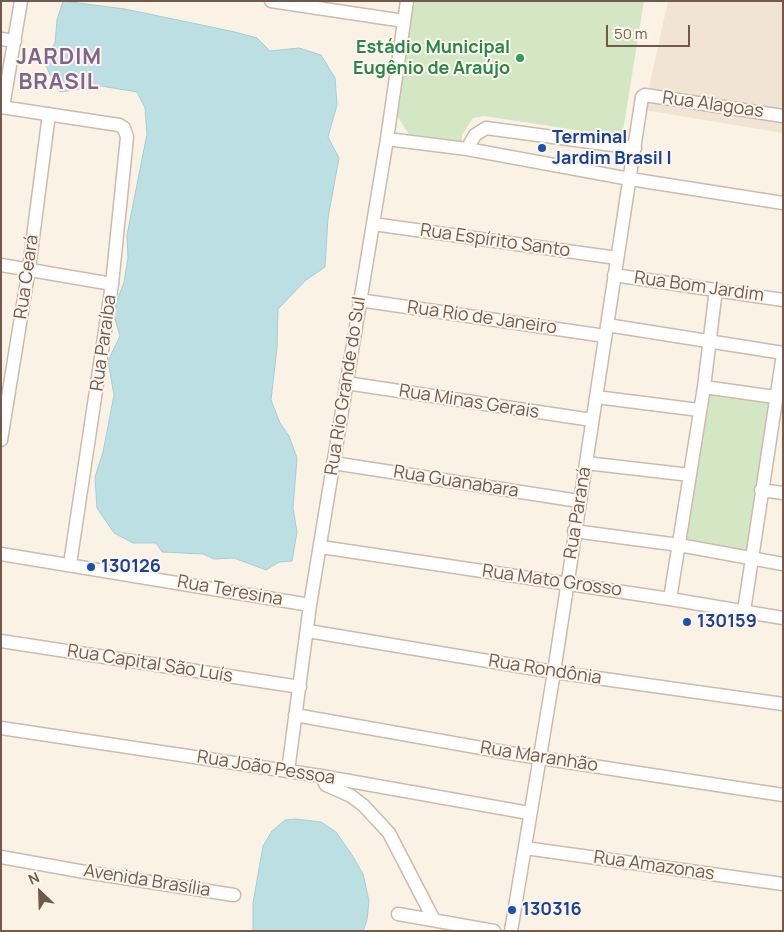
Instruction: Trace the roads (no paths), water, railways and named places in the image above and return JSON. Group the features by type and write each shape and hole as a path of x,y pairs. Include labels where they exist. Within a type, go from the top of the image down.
{"street":[{"path":"21,1 2,107 49,114"},
{"path":"271,1 404,21"},
{"name":"Rua Rio Grande do Sul","path":"288,771 310,605 387,139 407,1"},
{"path":"1,39 15,41"},
{"name":"Rua Alagoas","path":"643,96 783,116"},
{"name":"Rua Paraná","path":"511,931 526,848 529,813 538,757 554,672 574,531 643,96"},
{"name":"Rua Paraíba","path":"49,114 118,124 124,128 127,137 112,284 70,564"},
{"name":"Rua Ceará","path":"1,440 29,268 49,114"},
{"path":"467,149 475,135 486,128 635,148"},
{"path":"387,139 467,149 630,179 783,202"},
{"name":"Rua Espírito Santo","path":"373,224 617,258"},
{"path":"1,265 29,268 112,284"},
{"name":"Rua Bom Jardim","path":"614,275 783,300"},
{"path":"670,599 704,387 716,290"},
{"name":"Rua Rio de Janeiro","path":"359,300 606,331 709,341 783,354"},
{"path":"744,611 761,490 777,423 775,397 783,354"},
{"name":"Rua Minas Gerais","path":"346,383 592,420"},
{"path":"704,387 775,397"},
{"path":"596,397 699,410"},
{"name":"Rua Guanabara","path":"333,463 579,501"},
{"path":"586,463 690,476"},
{"path":"761,490 783,493"},
{"path":"574,531 679,545 752,560 783,564"},
{"name":"Rua Mato Grosso","path":"321,547 566,583 783,618"},
{"name":"Rua Teresina","path":"1,554 310,605"},
{"name":"Rua Rondônia","path":"308,631 554,672 783,704"},
{"name":"Rua Capital São Luís","path":"1,642 300,687"},
{"name":"Rua Maranhão","path":"295,715 538,757 783,795"},
{"name":"Rua João Pessoa","path":"1,728 321,776 529,813"},
{"path":"321,776 326,785 351,796 363,805 389,833 434,920"},
{"name":"Rua Amazonas","path":"526,848 783,884"},
{"name":"Avenida Brasília","path":"1,856 85,872 234,894"},
{"path":"398,914 434,920 458,928 494,931"}],"water":[{"path":"63,1 125,9 235,32 257,38 270,51 299,48 321,55 335,78 337,105 328,137 339,158 328,218 325,267 306,280 278,309 277,348 271,400 280,423 289,436 297,458 293,508 297,532 292,561 279,562 266,570 234,558 214,559 203,554 162,552 156,543 133,543 114,533 97,508 95,477 103,452 114,395 108,361 120,336 113,312 124,282 128,258 127,235 147,134 145,108 137,92 101,86 60,92 54,83 43,59 55,43 57,20"},
{"path":"296,819 321,822 336,832 352,855 363,874 369,901 367,920 363,931 253,931 253,903 263,846 272,831 285,820"}],"place":[{"name":"Estádio Municipal Eugênio de Araújo","path":"520,58"},
{"name":"Terminal Jardim Brasil I","path":"542,148"},
{"name":"130126","path":"91,567"},
{"name":"130159","path":"687,622"},
{"name":"130316","path":"512,910"}],"district":[{"name":"JARDIM BRASIL","path":"59,70"}]}
